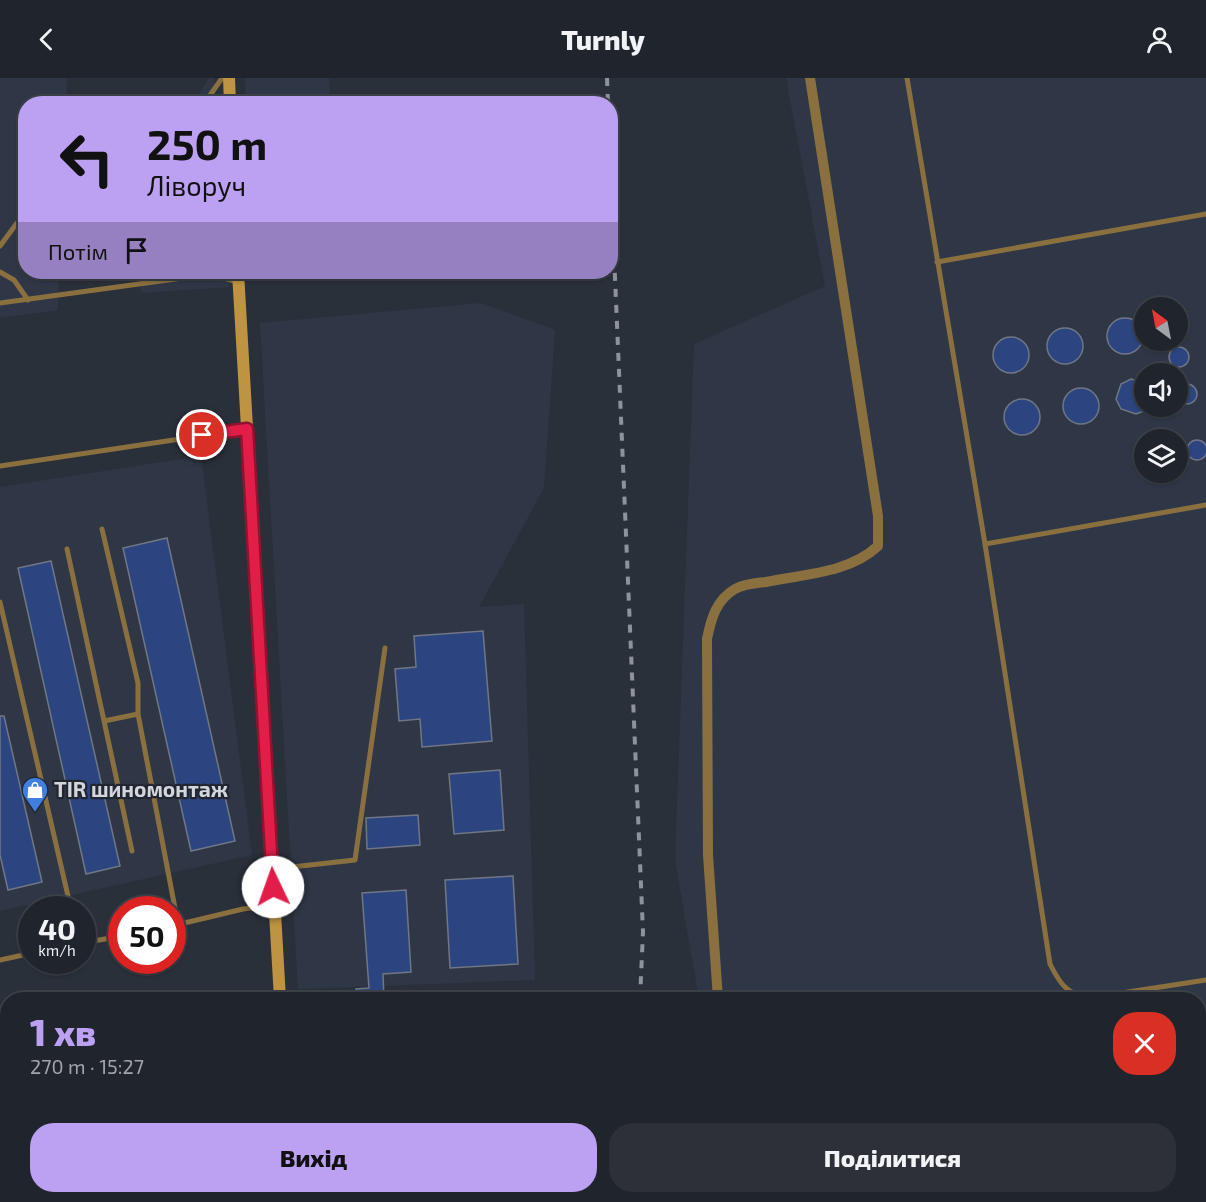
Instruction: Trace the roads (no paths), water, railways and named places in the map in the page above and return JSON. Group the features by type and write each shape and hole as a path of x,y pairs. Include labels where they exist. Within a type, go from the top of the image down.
{"main road":[{"path":"229,78 230,96"},
{"path":"238,279 280,992"}],"street":[{"path":"717,992 708,855 707,639 712,615 722,600 736,587 846,566 863,559 878,546 878,516 810,78"}],"lane":[{"path":"210,96 222,78"},
{"path":"907,78 985,544 1050,964 1059,982 1070,992"},
{"path":"937,262 1206,214"},
{"path":"0,246 17,223"},
{"path":"0,272 14,280 28,300"},
{"path":"0,303 177,279"},
{"path":"0,466 247,429"},
{"path":"985,544 1206,505"},
{"path":"102,529 138,683 138,714 170,896"},
{"path":"67,549 132,851"},
{"path":"0,602 68,896"},
{"path":"272,869 355,860 385,648"},
{"path":"104,721 138,714"},
{"path":"186,922 243,909 274,905"},
{"path":"0,950 1,959 18,956"},
{"path":"1128,992 1206,980"}],"railway":[{"path":"607,78 608,96"},
{"path":"615,279 643,932 640,992"}],"place":[{"name":"TIR шиномонтаж","path":"35,813"}]}
